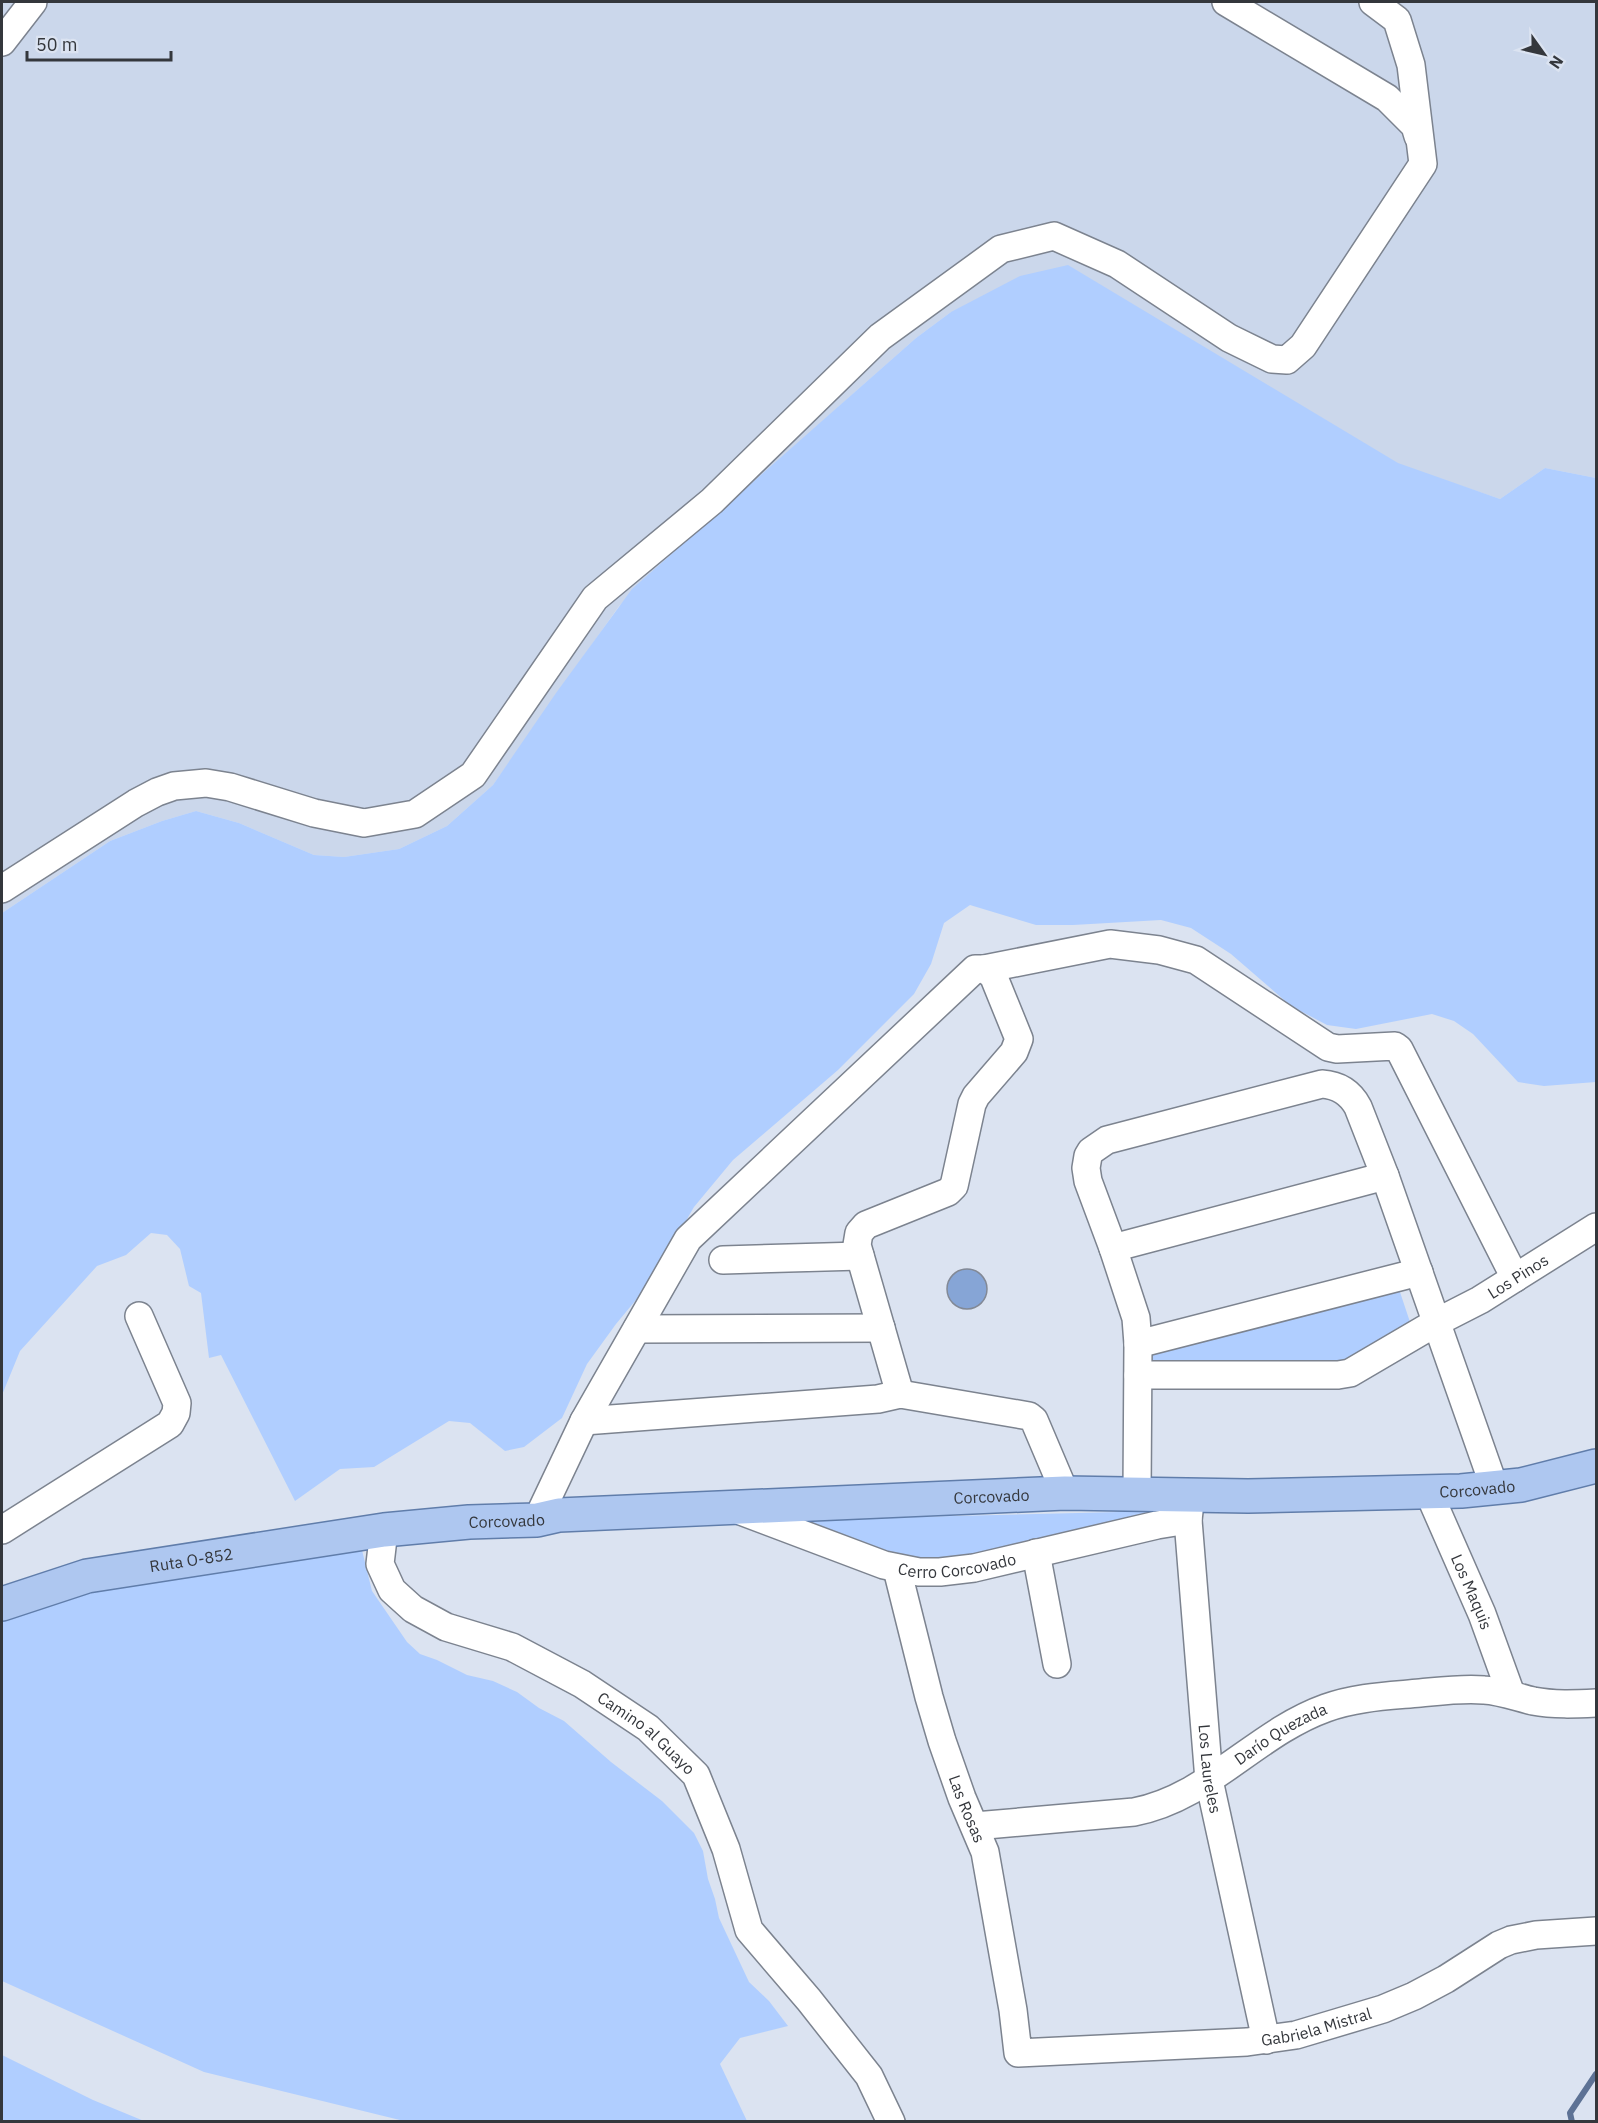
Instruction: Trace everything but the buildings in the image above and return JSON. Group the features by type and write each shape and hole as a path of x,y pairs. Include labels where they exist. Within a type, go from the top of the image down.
{"main road":[{"name":"Corcovado","path":"384,1530 469,1521 537,1520 559,1515 1065,1493 1137,1493 1190,1507 1248,1496 1495,1489 1548,1480 1596,1466"},
{"name":"Ruta O-852","path":"2,1605 87,1576 384,1530"}],"street":[{"path":"2,42 33,2"},
{"path":"1226,2 1387,98 1415,126 1423,164"},
{"path":"2,889 136,803 174,786 206,783 230,787 314,813 364,823 415,814 472,775 595,598 712,501 880,337 1001,249 1054,236 1117,264 1229,338 1272,359 1287,360 1303,346 1423,164 1411,64 1396,20 1373,2"},
{"path":"537,1520 584,1421 688,1239 975,969 1110,944 1159,950 1196,960 1328,1047 1337,1049 1391,1045 1399,1049 1515,1278"},
{"path":"900,1394 857,1245 859,1233 862,1228 948,1192 954,1186 972,1104 1018,1046 1019,1039 993,975 984,969"},
{"path":"1137,1493 1138,1344 1133,1307 1086,1174 1088,1156 1096,1146 1107,1140 1303,1088 1329,1084 1343,1089 1358,1107 1385,1176 1495,1489"},
{"path":"1113,1248 1385,1176"},
{"name":"Los Pinos","path":"1138,1374 1350,1373 1515,1278 1596,1227"},
{"path":"723,1260 860,1256"},
{"path":"1138,1344 1419,1272"},
{"path":"2,1530 170,1424 176,1413 177,1402 139,1316"},
{"path":"637,1329 881,1328"},
{"path":"584,1421 878,1399 900,1394 1029,1416 1034,1420 1065,1493"},
{"name":"Los Maquis","path":"1428,1491 1482,1614 1511,1694"},
{"name":"Cerro Corcovado","path":"732,1508 884,1565 919,1572 957,1570 1156,1525 1190,1507"},
{"name":"Los Laureles","path":"1190,1507 1209,1780 1266,2040"},
{"name":"Camino al Guayo","path":"384,1530 380,1564 392,1590 413,1609 446,1627 512,1647 582,1684 648,1728 696,1775 726,1849 749,1930 809,2000 869,2076 891,2121"},
{"path":"1036,1553 1057,1664"},
{"name":"Las Rosas","path":"897,1569 928,1697 962,1798 985,1852 1013,2010 1018,2054"},
{"name":"Darío Quezada","path":"975,1826 1145,1810 1168,1803 1209,1780 1293,1723 1344,1702 1363,1698 1482,1689 1551,1704 1596,1703"},
{"name":"Gabriela Mistral","path":"1018,2054 1266,2040 1296,2035 1383,2009 1430,1988 1499,1945 1511,1940 1536,1935 1596,1931"}],"shaded area":[{"path":"2,2 1596,2 1596,478 1545,468 1500,499 951,312 916,338 855,392 619,606 493,785 447,826 399,849 344,857 314,855 239,823 196,811 110,841 2,913"},
{"path":"1068,265 1398,463 1500,499 1545,468 1596,478 1596,1082 1544,1086 1518,1082 1473,1034 1454,1021 1432,1014 1356,1029 1327,1025 1291,1006 1231,954 1191,928 1161,920 1036,925 970,905 944,923 931,964 914,994 838,1070 733,1160 694,1207 650,1283 587,1364 562,1418 524,1447 505,1451 470,1423 449,1421 374,1467 340,1469 295,1501 221,1355 209,1358 201,1293 189,1286 180,1249 167,1235 151,1233 126,1255 97,1266 20,1351 2,1395 2,913 110,841 196,811 239,823 314,855 344,857 399,849 447,826 493,785 556,693 632,589 916,338 951,312 1020,276"},
{"path":"1398,1286 1410,1322 1404,1334 1342,1371 1148,1371 1150,1349"},
{"path":"1160,1511 975,1561 920,1564 787,1520"},
{"path":"361,1546 372,1591 407,1642 420,1654 467,1675 493,1681 517,1692 539,1708 564,1721 611,1762 662,1801 694,1833 703,1851 719,1918 749,1982 769,2001 788,2026 740,2038 720,2064 747,2121 404,2121 204,2072 2,1981 2,1614 155,1573"},
{"path":"2,2055 93,2100 144,2121 2,2121"}],"waterway":[{"path":"1572,2122 1570,2113 1596,2074"}]}
